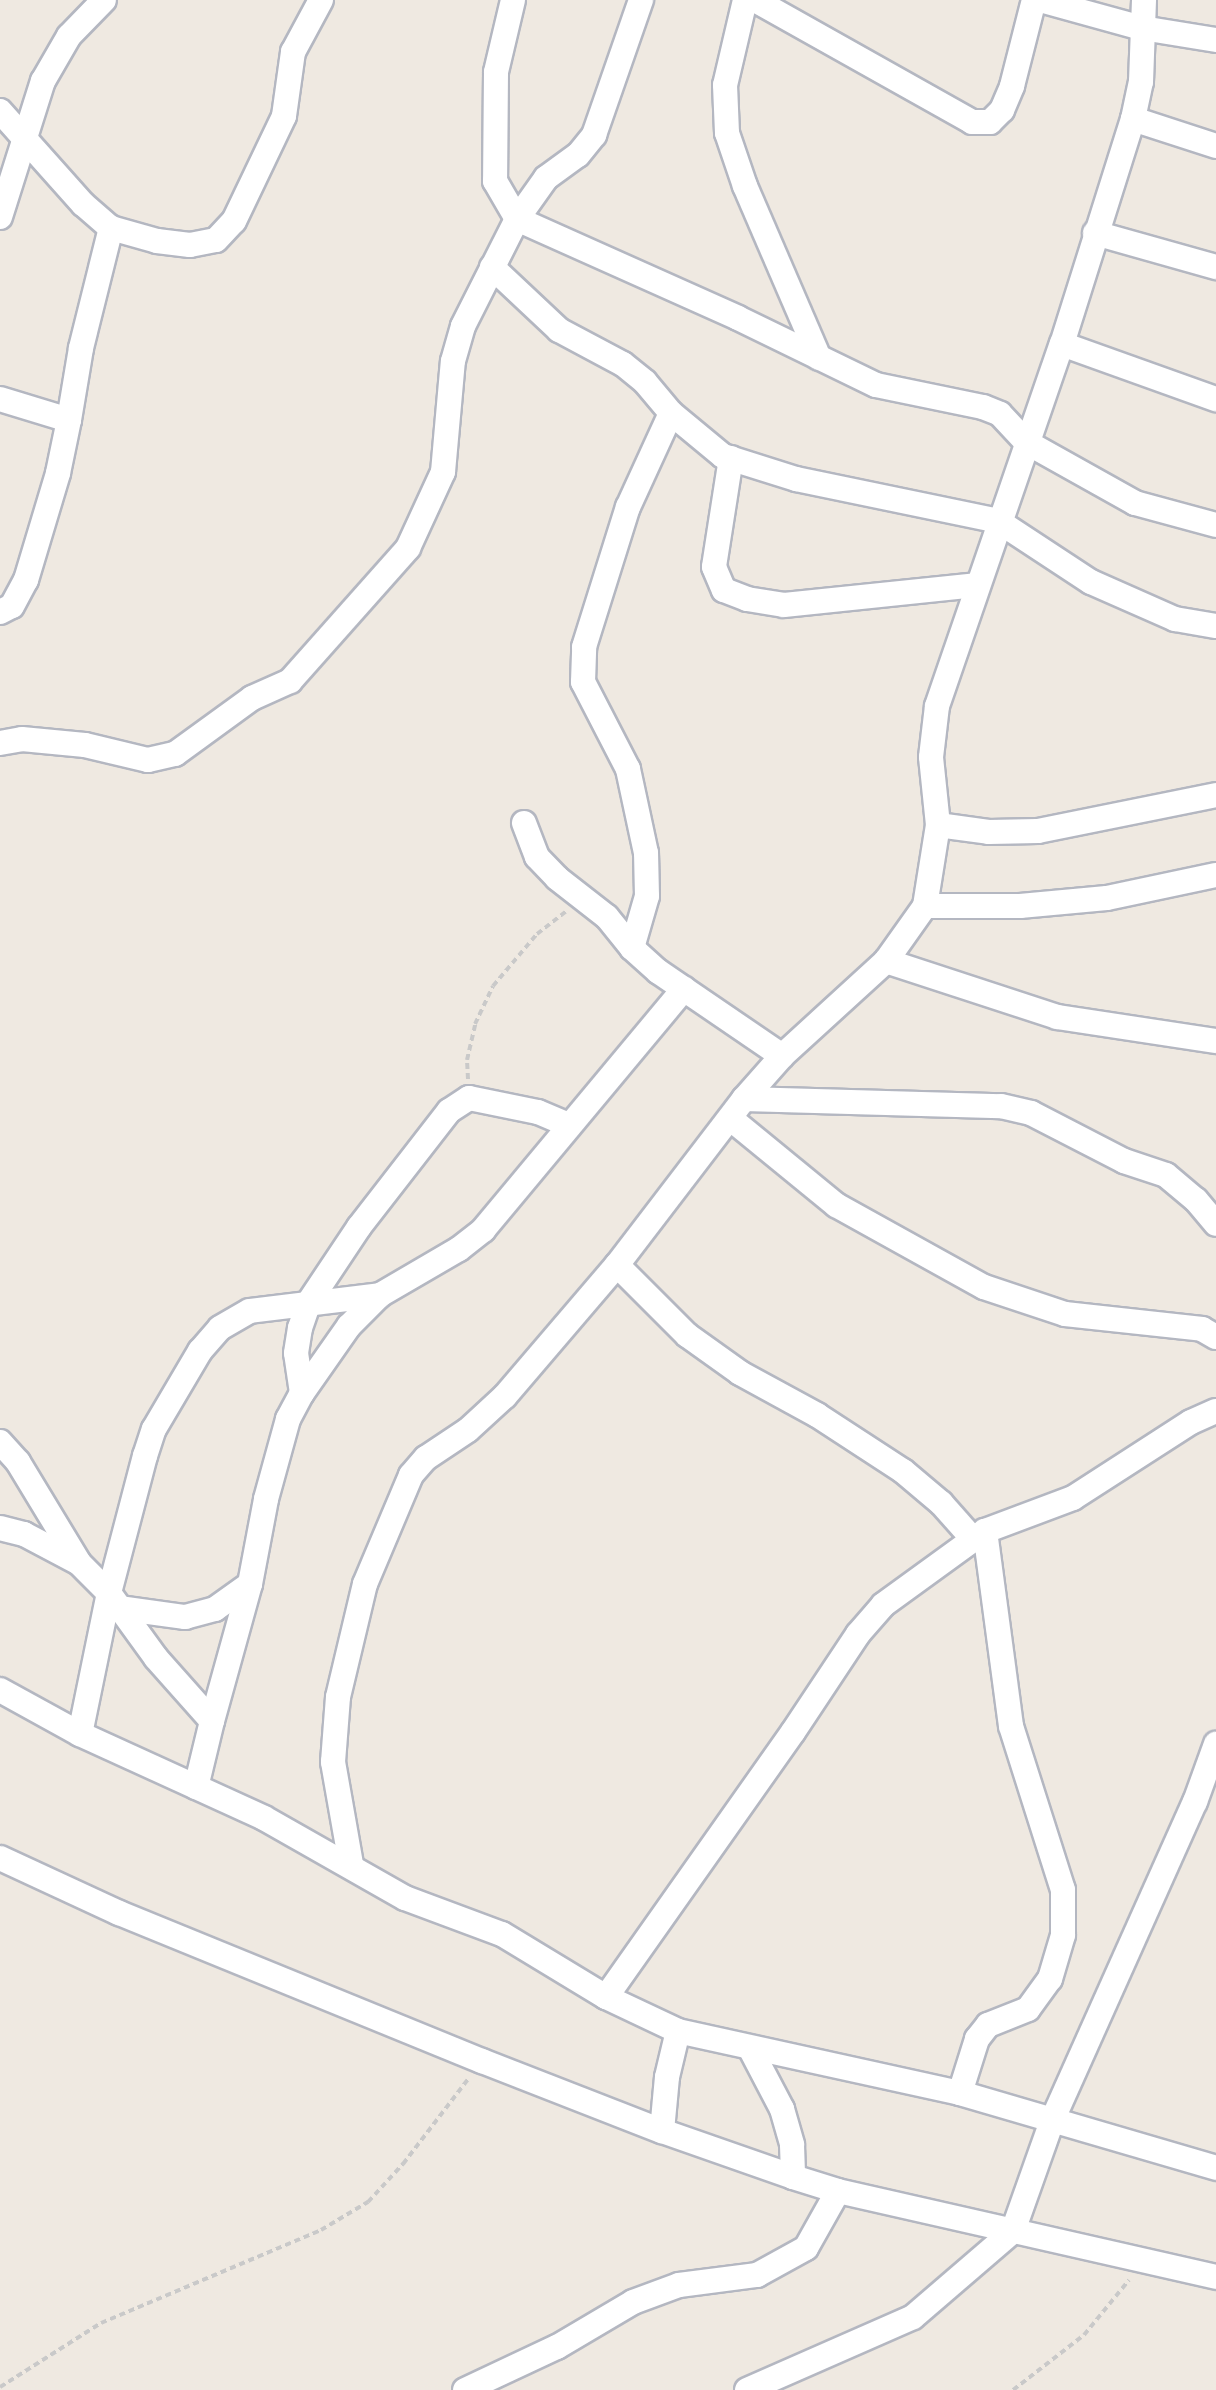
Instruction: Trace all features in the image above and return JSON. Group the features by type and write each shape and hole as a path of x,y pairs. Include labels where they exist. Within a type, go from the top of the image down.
{"street":[{"path":"0,217 43,81 69,36 104,0"},
{"path":"0,111 83,204 111,228 190,245 216,240 234,221 284,116 293,52 321,0"},
{"path":"513,0 496,72 495,181 517,219 876,385 983,407 1000,414 1026,442 1135,503 1216,525"},
{"path":"0,743 22,739 85,745 148,760 175,754 252,698 290,681 408,548 443,472 453,361 463,326 517,219 546,178 578,155 594,135 641,0"},
{"path":"745,0 725,85 727,133 745,186 819,358"},
{"path":"755,0 972,122 990,122 1002,110 1037,0 1142,28 1216,40"},
{"path":"351,1864 333,1762 338,1697 365,1584 411,1475 426,1458 468,1430 505,1396 617,1265 782,1056 886,961 925,906 938,825 931,757 937,706 998,521 1062,344 1133,119 1141,82 1144,0"},
{"path":"1133,119 1216,146"},
{"path":"0,612 12,606 26,580 58,473 81,348 111,228"},
{"path":"1095,233 1216,267"},
{"path":"492,267 559,330 623,364 645,382 671,413 731,458 796,479 998,521 1091,582 1175,619 1216,626"},
{"path":"1062,344 1216,399"},
{"path":"0,399 69,420"},
{"path":"632,948 647,896 646,853 628,769 583,682 584,647 628,507 671,413"},
{"path":"731,458 714,567 724,590 747,599 784,605 976,585"},
{"path":"938,825 989,832 1038,831 1216,795"},
{"path":"524,823 537,857 557,878 607,917 632,948 684,989 782,1056"},
{"path":"925,906 1020,906 1107,898 1216,875"},
{"path":"886,961 1057,1017 1216,1041"},
{"path":"196,1787 250,1584 266,1499 288,1419 302,1393 349,1326 380,1295 459,1249 483,1230 684,989"},
{"path":"302,1393 296,1353 309,1302 359,1227 449,1111 469,1098 538,1112 569,1125"},
{"path":"738,1109 1001,1106 1031,1113 1124,1161 1166,1175 1196,1200 1216,1224"},
{"path":"738,1109 836,1205 984,1287 1065,1314 1202,1329 1216,1337"},
{"path":"617,1265 687,1335 740,1373 817,1415 903,1471 979,1535 1011,1726 1063,1890 1063,1935 1050,1979 1028,2009 988,2025 977,2039 960,2093"},
{"path":"80,1734 154,1429 200,1351 220,1328 250,1311 380,1295"},
{"path":"606,1997 793,1732 858,1634 883,1605 979,1535 1073,1498 1191,1422 1216,1411"},
{"path":"0,1442 18,1462 79,1563 114,1600 156,1658 212,1721"},
{"path":"0,1528 24,1534 79,1563"},
{"path":"114,1600 185,1617 215,1609 250,1584"},
{"path":"0,1690 80,1734 351,1864 405,1898 502,1934 606,1997 678,2031 960,2093 1216,2168"},
{"path":"747,2390 913,2317 1013,2231 1052,2121 1195,1802 1216,1744"},
{"path":"0,1858 119,1913 482,2061 662,2131 793,2177 838,2191 1216,2277"},
{"path":"662,2131 667,2077 678,2031"},
{"path":"750,2048 782,2109 792,2145 793,2177"},
{"path":"465,2390 557,2347 633,2302 679,2285 757,2275 806,2248 838,2191"}],"path":[{"path":"469,1098 467,1060 475,1024 493,986 537,934 584,897"},
{"path":"0,2387 101,2323 321,2230 368,2202 403,2164 482,2061"},
{"path":"1013,2390 1084,2335 1146,2259"}]}
